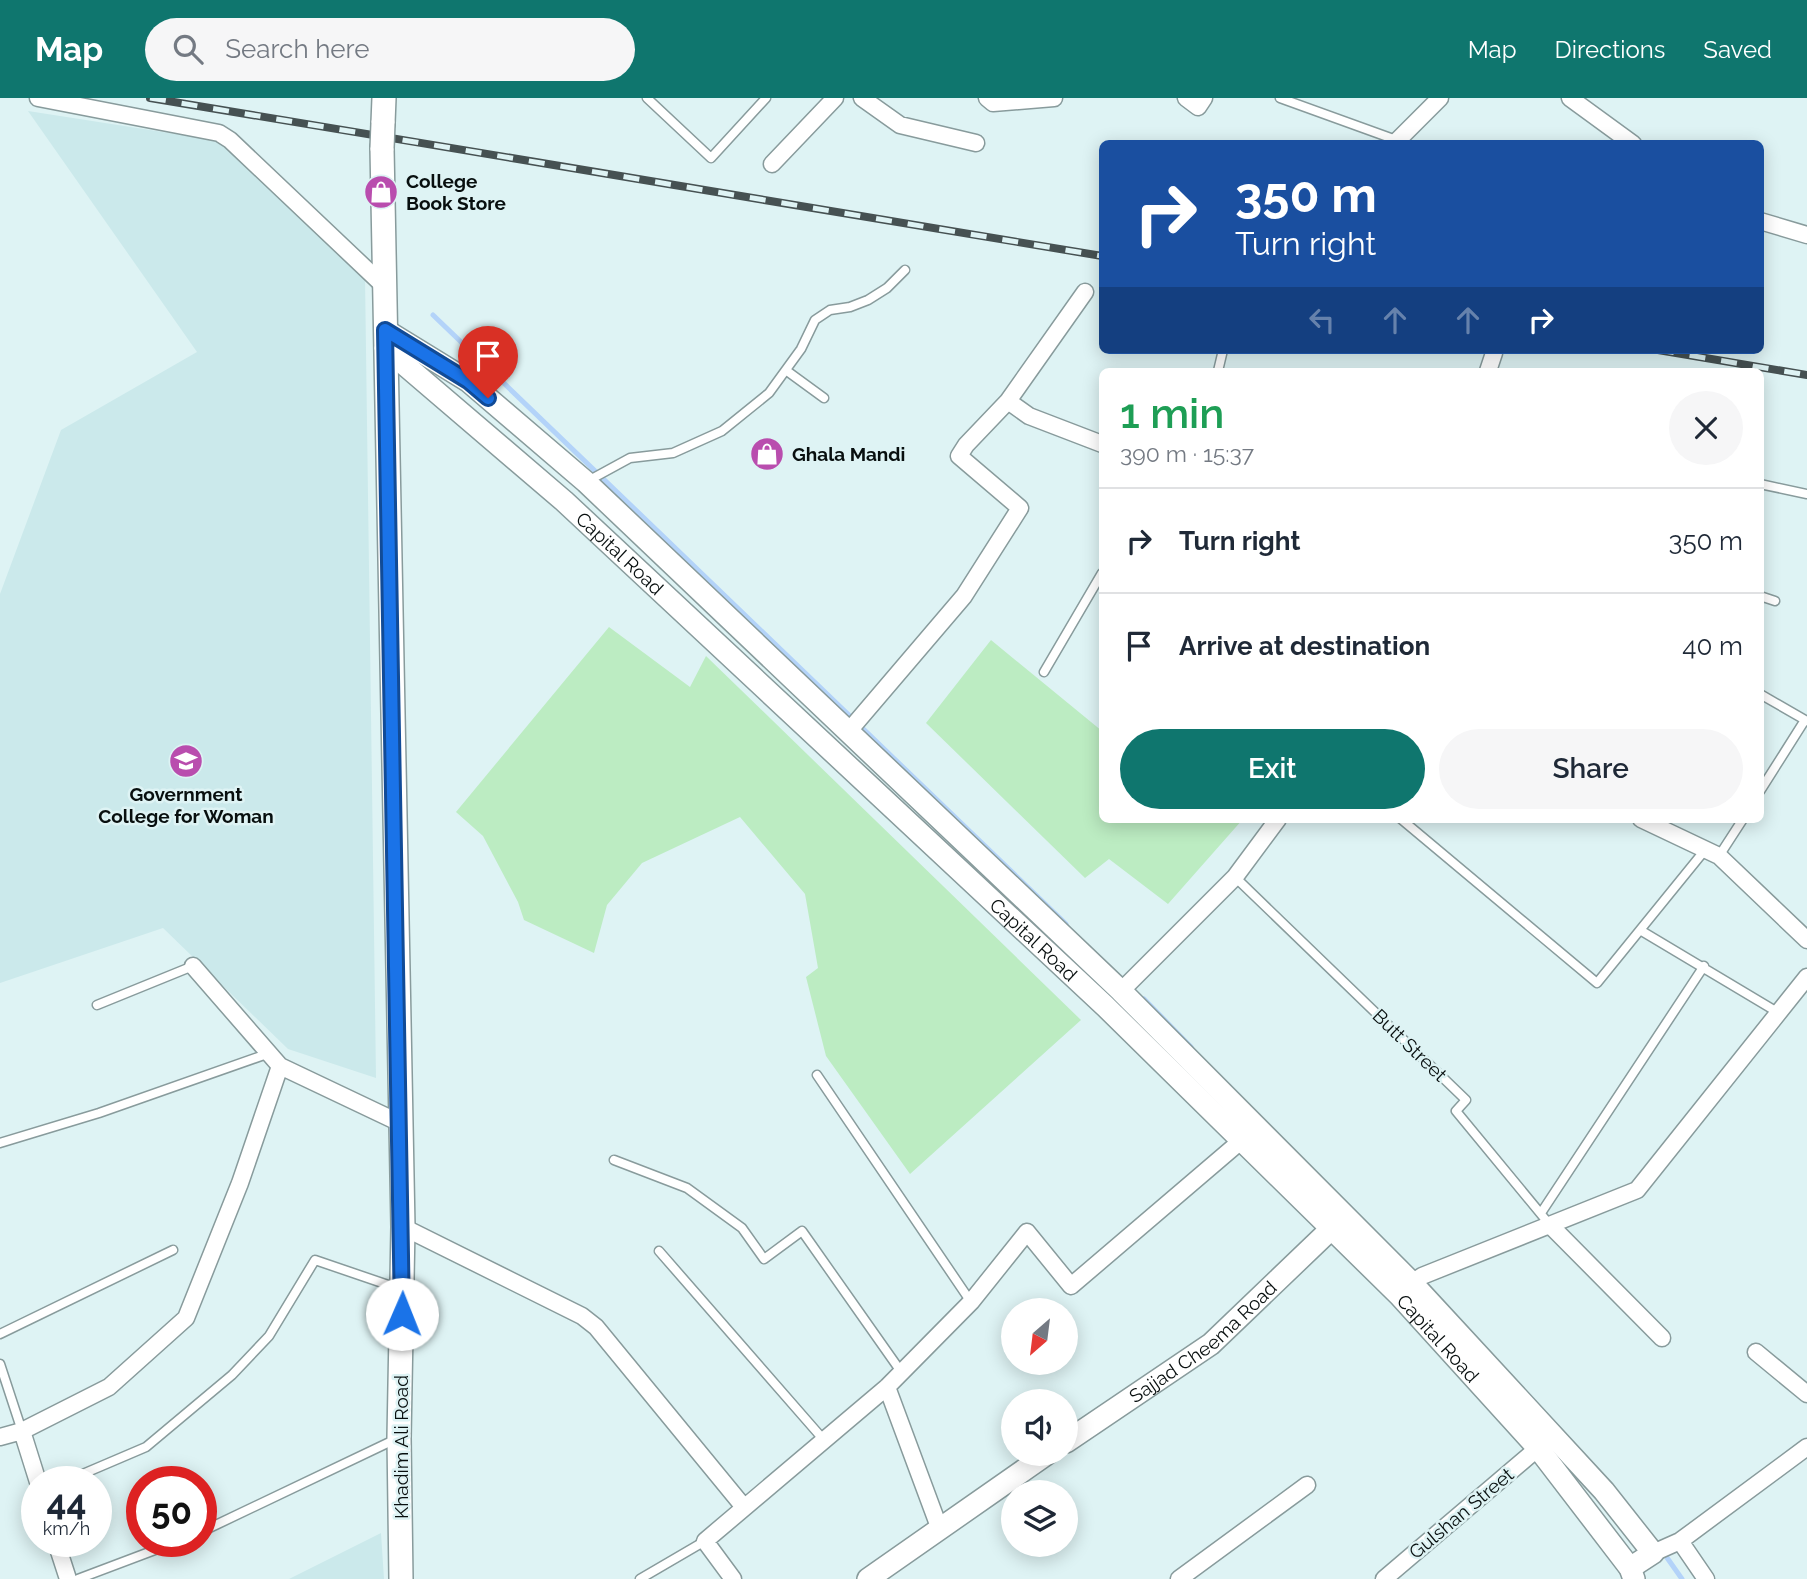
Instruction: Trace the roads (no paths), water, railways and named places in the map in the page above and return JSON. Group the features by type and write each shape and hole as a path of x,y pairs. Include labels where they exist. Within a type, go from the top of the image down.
{"main road":[{"name":"Khadim Ali Road","path":"384,98 384,286 403,1227 399,1438 401,1579"}],"street":[{"path":"37,98 219,133 230,140 384,286"},
{"path":"772,164 835,98"},
{"path":"862,98 900,125 976,143"},
{"path":"987,98 993,103 1054,98"},
{"path":"1186,98 1198,107 1204,98"},
{"path":"1402,140 1440,98"},
{"path":"1570,98 1628,140"},
{"path":"1764,222 1807,235"},
{"path":"848,732 964,596 1020,508 959,456 1008,401 1085,292"},
{"path":"385,339 468,381 587,481 1121,991 1343,1222"},
{"name":"Capital Road","path":"385,339 564,501 1105,1006 1242,1140 1343,1222 1411,1284 1632,1574"},
{"path":"1008,401 1029,416 1099,443"},
{"path":"564,501 587,481"},
{"path":"1105,1006 1235,877 1275,823"},
{"path":"1649,823 1712,853 1807,940"},
{"path":"193,966 280,1066 400,1123"},
{"path":"1653,1553 1604,1491 1411,1284 1545,1219 1637,1190 1807,977"},
{"path":"0,1437 22,1431 108,1387 186,1318 240,1183 280,1066"},
{"path":"733,1579 705,1541 902,1373 971,1301 1027,1232 1071,1286 1242,1140"},
{"path":"1545,1219 1662,1338"},
{"name":"Sajjad Cheema Road","path":"1078,1434 1211,1344 1343,1222"},
{"path":"403,1227 582,1316 596,1327 743,1506"},
{"path":"1756,1352 1807,1394"},
{"path":"887,1387 939,1527"},
{"path":"22,1431 33,1466"},
{"path":"1632,1574 1653,1553 1680,1541 1807,1447"},
{"name":"Gulshan Street","path":"1384,1579 1538,1448"},
{"path":"868,1579 1029,1466"},
{"path":"1179,1579 1307,1485"},
{"path":"1680,1541 1706,1579"},
{"path":"61,1557 68,1579"}],"lane":[{"path":"651,100 710,158 766,98"},
{"path":"1280,98 1395,140"},
{"path":"587,481 630,458 673,453 722,431 769,393 787,371 815,320 830,310 850,307 867,300 887,288 905,270"},
{"path":"787,371 824,398"},
{"path":"1764,485 1807,494"},
{"path":"1044,671 1099,578"},
{"path":"1764,597 1775,601"},
{"path":"1764,696 1806,720 1764,785"},
{"path":"1406,823 1597,983 1640,930 1739,823"},
{"name":"Butt Street","path":"1235,877 1466,1100 1455,1111 1545,1219"},
{"path":"1640,930 1779,1013"},
{"path":"97,1004 193,966"},
{"path":"1545,1219 1704,966"},
{"path":"0,1143 99,1113 267,1054"},
{"path":"817,1075 971,1301"},
{"path":"614,1160 687,1188 742,1228 764,1259 802,1231 902,1373"},
{"path":"0,1334 173,1250"},
{"path":"659,1251 823,1438"},
{"path":"101,1466 146,1447 232,1375 270,1336 314,1261 403,1289"},
{"path":"0,1364 22,1431"},
{"path":"217,1524 399,1438"},
{"path":"640,1579 705,1541"},
{"path":"78,1579 136,1557"}],"waterway":[{"path":"433,315 1066,924"},
{"path":"1144,999 1191,1047"},
{"path":"1663,1552 1682,1579"}],"railway":[{"path":"150,98 1099,256"},
{"path":"1682,354 1807,375"}],"place":[{"name":"College Book Store","path":"381,192"},
{"name":"Ghala Mandi","path":"767,454"},
{"name":"Government College for Woman","path":"186,761"}]}
